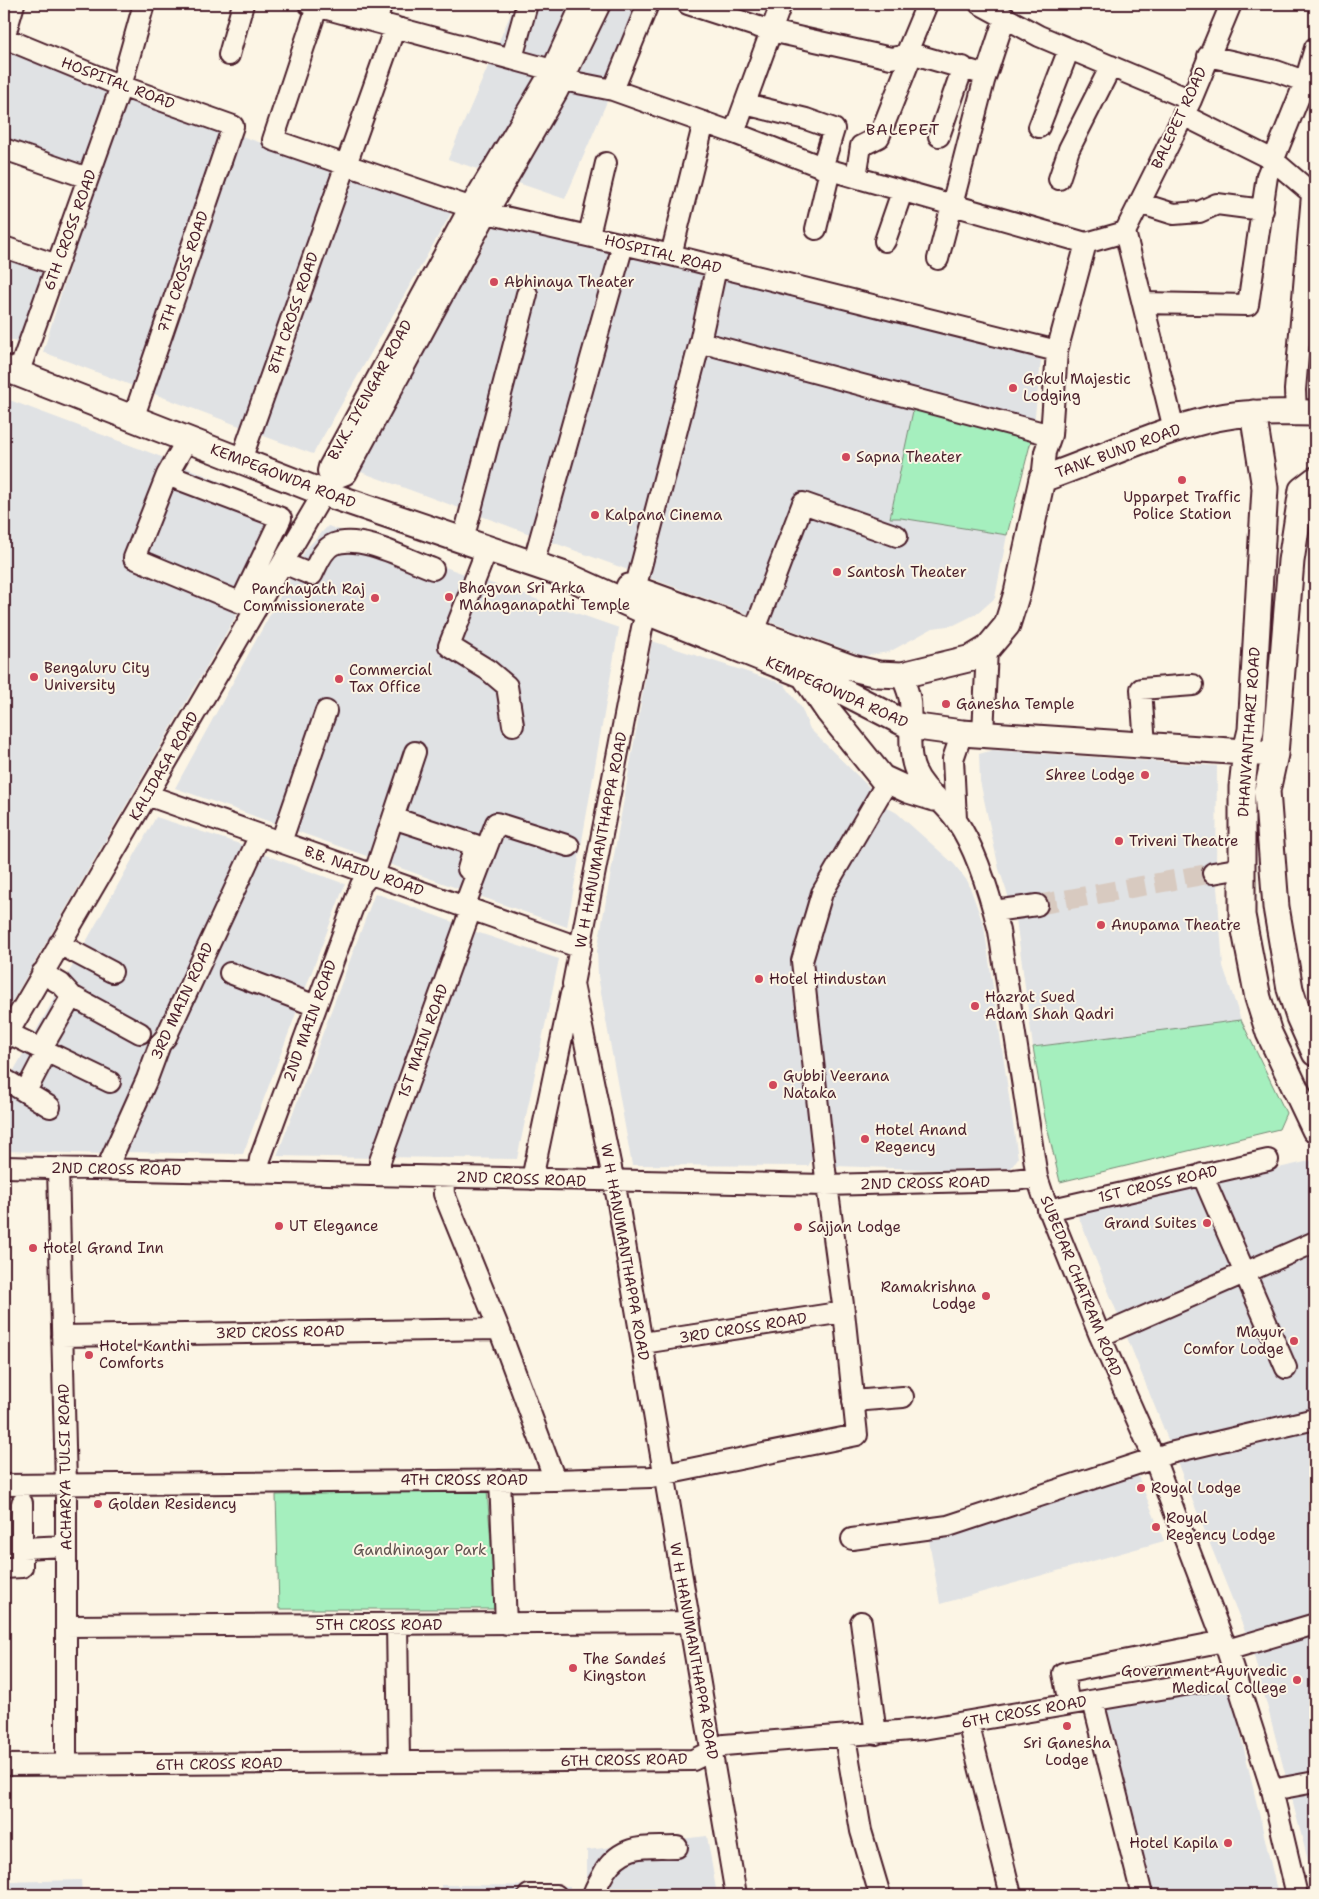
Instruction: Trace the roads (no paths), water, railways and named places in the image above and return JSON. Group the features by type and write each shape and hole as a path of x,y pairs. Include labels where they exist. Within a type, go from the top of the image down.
{"main road":[{"name":"KEMPEGOWDA ROAD","path":"11,371 240,460 328,486 463,540 564,575 647,612 803,674 910,726 972,734 1275,754"},
{"name":"TANK BUND ROAD","path":"902,675 972,658 987,649 1007,625 1042,479 1174,429 1217,418 1253,413 1306,413"},
{"name":"DHANVANTHARI ROAD","path":"1253,413 1265,488 1252,730 1246,752 1242,787 1242,915 1258,998 1270,1033 1315,1130"},
{"path":"1262,557 1291,561 1302,490 1315,480"},
{"name":"DHANVANTHARI ROAD","path":"1291,561 1275,754 1267,792 1276,907 1285,962 1290,989 1307,1014 1315,1053"},
{"name":"KEMPEGOWDA ROAD","path":"564,575 579,571 635,589 852,668 878,674 902,675"},
{"path":"803,674 829,712 888,782 934,798"}],"street":[{"path":"4,38 14,4"},
{"name":"6TH CROSS ROAD","path":"11,371 57,265 121,86 144,4"},
{"path":"229,55 243,4"},
{"path":"512,58 527,4"},
{"name":"B.V.K. IYENGAR ROAD","path":"557,75 582,4"},
{"name":"B.V.K. IYENGAR ROAD","path":"328,486 329,467 600,4"},
{"path":"613,90 648,4"},
{"path":"688,4 771,31 891,58 909,53 986,75"},
{"path":"734,133 781,4"},
{"path":"856,177 861,146 879,137 926,4"},
{"path":"980,4 1069,49 1111,66 1187,107 1273,160 1296,178 1313,195 1296,390 1306,413"},
{"name":"BALEPET ROAD","path":"1125,232 1187,107 1231,4"},
{"path":"315,5 384,17 512,58 557,75 613,90 734,133 826,169 950,206 1086,244 1125,232 1174,429"},
{"name":"HOSPITAL ROAD","path":"315,5 273,140 479,210 670,255 716,268 1057,351"},
{"name":"8TH CROSS ROAD","path":"240,460 345,165 384,17"},
{"path":"938,259 950,206 986,75 1005,17"},
{"name":"HOSPITAL ROAD","path":"4,38 121,86 233,126"},
{"path":"1144,303 1248,305 1267,176 1310,83 1315,48"},
{"path":"1039,127 1069,49"},
{"path":"1208,56 1276,71 1310,83"},
{"path":"1059,179 1069,149 1111,66"},
{"path":"939,136 963,67"},
{"path":"745,104 806,119 834,129 816,229"},
{"path":"670,255 704,122"},
{"name":"7TH CROSS ROAD","path":"134,419 233,126"},
{"path":"4,149 88,178"},
{"path":"588,236 606,163"},
{"path":"885,241 902,192"},
{"path":"1139,203 1174,214 1199,212 1217,204 1263,210"},
{"path":"1042,479 1045,452 1051,435 1057,351 1086,244"},
{"path":"533,564 623,245"},
{"path":"4,247 57,265"},
{"path":"635,589 700,342 716,268"},
{"path":"463,540 527,294"},
{"path":"700,342 1051,435"},
{"path":"167,475 281,518 248,606 134,558 167,475 187,440"},
{"name":"KALIDASA ROAD","path":"9,1031 147,795 248,606 283,563 310,512 328,486"},
{"path":"754,632 803,503 897,536"},
{"path":"283,563 312,575 320,557 332,544 359,540 433,569"},
{"path":"487,549 449,646 488,670 506,686 513,725"},
{"name":"W H HANUMANTHAPPA ROAD","path":"647,612 642,628 573,984 613,1182 642,1343 736,1895"},
{"path":"956,819 953,759 972,734 987,649"},
{"name":"SUBEDAR CHATRAM ROAD","path":"902,675 910,700 910,726 915,771 934,798 956,819 984,880 994,911 999,931 1037,1177 1048,1210 1100,1336 1154,1458 1226,1646 1272,1790 1297,1895"},
{"path":"1145,745 1141,689 1193,685"},
{"path":"281,842 326,711"},
{"name":"2ND MAIN ROAD","path":"258,1172 260,1159 361,885 369,873 377,866 415,752"},
{"path":"888,782 822,893 802,961 826,1185 844,1312 853,1401 903,1397"},
{"name":"B.B. NAIDU ROAD","path":"147,795 581,948"},
{"path":"393,818 475,845 463,906"},
{"path":"463,906 496,823 569,846"},
{"name":"3RD MAIN ROAD","path":"107,1168 147,1079 160,1044 166,1037 260,835"},
{"path":"1213,874 1242,868"},
{"name":"1ST MAIN ROAD","path":"380,1175 380,1160 463,906"},
{"path":"994,911 1037,906"},
{"path":"59,944 112,972"},
{"path":"42,973 61,984 72,996 140,1033"},
{"path":"230,973 316,1006"},
{"path":"532,1179 573,984"},
{"path":"26,1091 72,996"},
{"path":"9,1031 47,1045 108,1077"},
{"path":"4,1079 50,1107"},
{"name":"1ST CROSS ROAD","path":"1048,1210 1268,1160"},
{"name":"2ND CROSS ROAD","path":"4,1167 443,1176 613,1182 826,1185 1014,1180 1037,1177"},
{"name":"ACHARYA TULSI ROAD","path":"58,1168 66,1485 66,1766"},
{"path":"1202,1174 1286,1368"},
{"path":"443,1176 444,1194 555,1480"},
{"path":"1100,1336 1315,1242"},
{"name":"3RD CROSS ROAD","path":"642,1343 844,1312"},
{"name":"3RD CROSS ROAD","path":"62,1336 498,1329"},
{"name":"4TH CROSS ROAD","path":"4,1485 555,1480 664,1475 857,1435 853,1401"},
{"path":"852,1539 948,1526 1170,1452 1315,1420"},
{"path":"500,1480 506,1624"},
{"path":"4,1568 22,1567 22,1503"},
{"path":"22,1548 66,1546"},
{"name":"5TH CROSS ROAD","path":"67,1626 690,1622"},
{"path":"861,1622 876,1734"},
{"path":"397,1624 398,1761"},
{"path":"1069,1704 1064,1673 1226,1646 1315,1624"},
{"name":"6TH CROSS ROAD","path":"4,1765 692,1760 724,1745 845,1737 968,1722 1220,1679 1236,1674"},
{"path":"1093,1700 1142,1895"},
{"path":"968,1722 1011,1895"},
{"path":"845,1737 861,1831 880,1895"},
{"path":"1272,1790 1315,1782"},
{"path":"592,1895 609,1866 621,1853 636,1848 678,1847"},
{"path":"529,1895 556,1895"}],"tunnel":[{"path":"1037,905 1213,873"}],"place":[{"name":"Abhinaya Theater","path":"494,282"},
{"name":"Gokul Majestic Lodging","path":"1013,388"},
{"name":"Sapna Theater","path":"846,457"},
{"name":"Upparpet Traffic Police Station","path":"1182,480"},
{"name":"Kalpana Cinema","path":"595,515"},
{"name":"Santosh Theater","path":"837,572"},
{"name":"Bhagvan Sri Arka Mahaganapathi Temple","path":"449,597"},
{"name":"Panchayath Raj Commissionerate","path":"375,598"},
{"name":"Bengaluru City University","path":"34,677"},
{"name":"Commercial Tax Office","path":"339,679"},
{"name":"Ganesha Temple","path":"946,704"},
{"name":"Shree Lodge","path":"1145,775"},
{"name":"Triveni Theatre","path":"1119,841"},
{"name":"Anupama Theatre","path":"1101,925"},
{"name":"Hotel Hindustan","path":"759,979"},
{"name":"Hazrat Sued Adam Shah Qadri","path":"975,1006"},
{"name":"Gubbi Veerana Nataka","path":"773,1085"},
{"name":"Hotel Anand Regency","path":"865,1139"},
{"name":"Grand Suites","path":"1207,1223"},
{"name":"UT Elegance","path":"279,1226"},
{"name":"Sajjan Lodge","path":"798,1227"},
{"name":"Hotel Grand Inn","path":"33,1248"},
{"name":"Ramakrishna Lodge","path":"986,1296"},
{"name":"Mayur Comfor Lodge","path":"1294,1341"},
{"name":"Hotel Kanthi Comforts","path":"89,1355"},
{"name":"Royal Lodge","path":"1141,1488"},
{"name":"Golden Residency","path":"98,1504"},
{"name":"Royal Regency Lodge","path":"1156,1527"},
{"name":"The Sandeś Kingston","path":"573,1668"},
{"name":"Government Ayurvedic Medical College","path":"1297,1680"},
{"name":"Sri Ganesha Lodge","path":"1067,1726"},
{"name":"Hotel Kapila","path":"1228,1843"}],"district":[{"name":"BALEPET","path":"903,129"}],"park label":[{"name":"Gandhinagar Park","path":"420,1550"}]}
